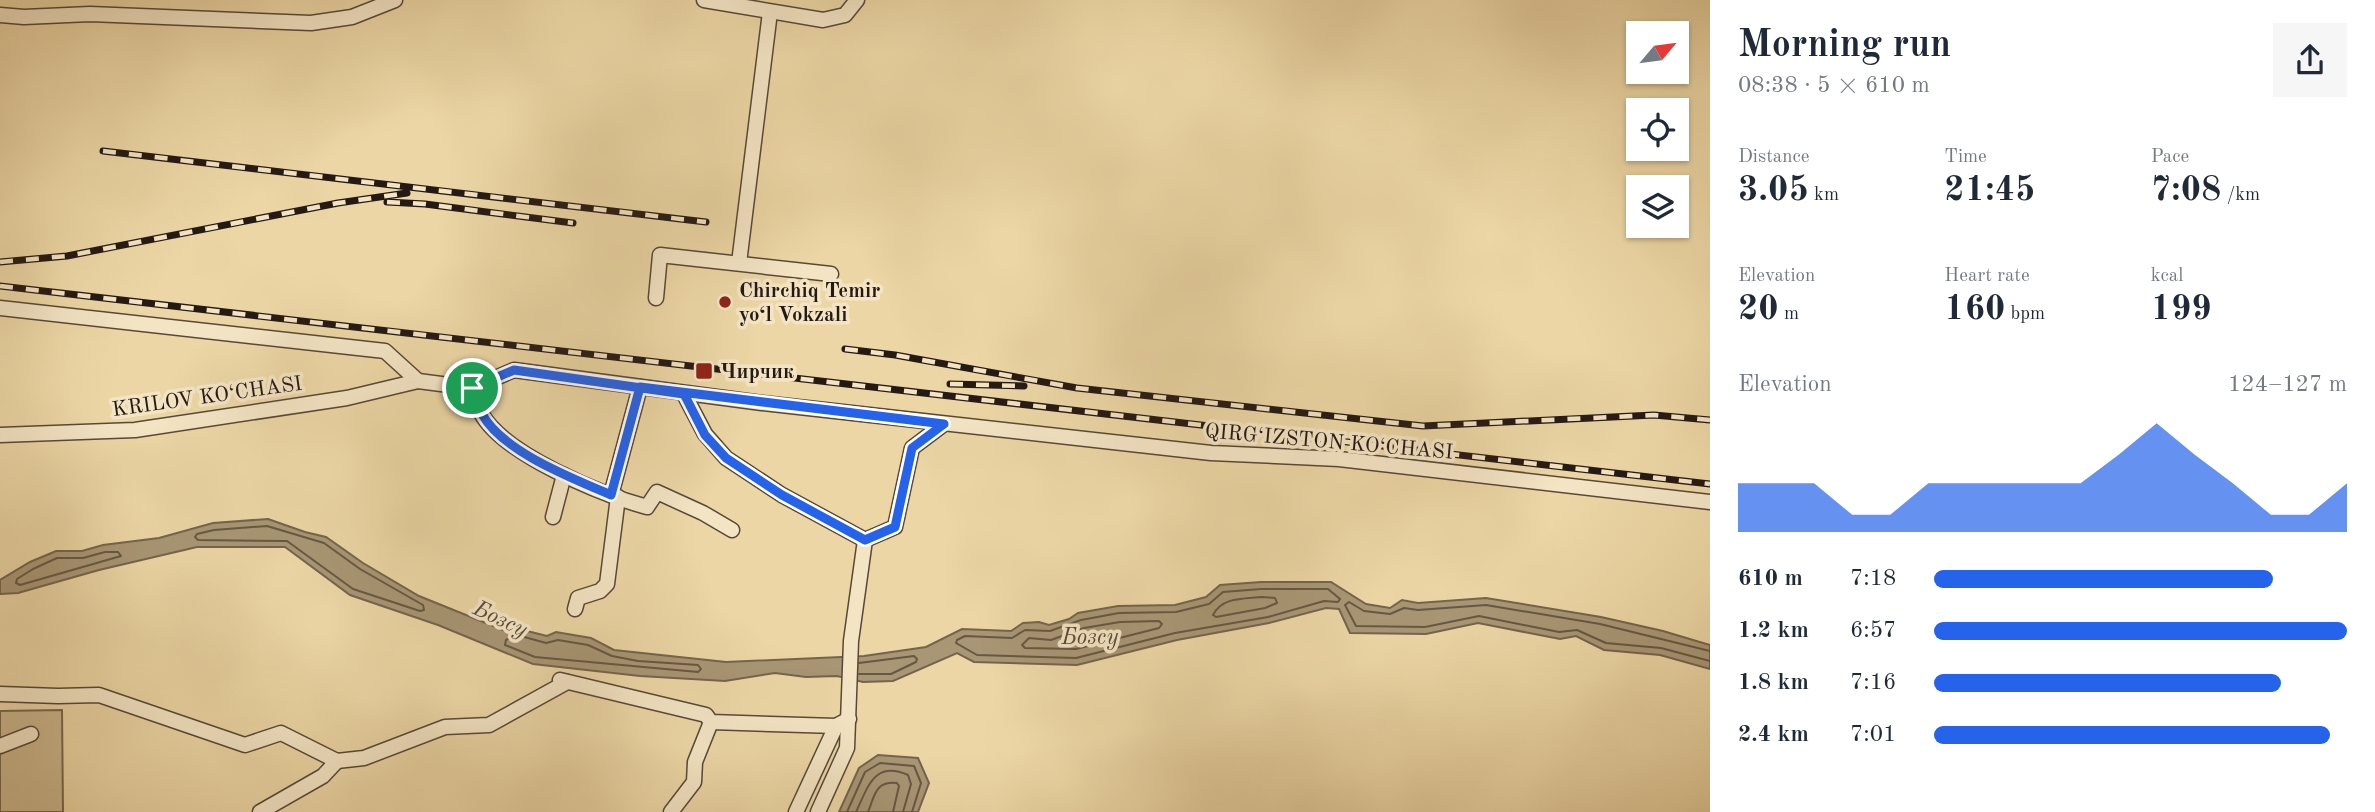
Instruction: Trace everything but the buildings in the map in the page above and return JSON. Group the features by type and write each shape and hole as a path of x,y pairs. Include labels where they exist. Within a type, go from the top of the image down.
{"street":[{"path":"0,15 24,17 90,14 311,23 352,17 395,0"},
{"path":"704,0 823,20 838,18 854,5"},
{"path":"739,263 770,12"},
{"path":"656,298 660,255 831,274"},
{"path":"0,308 385,351 418,381 472,388 482,415 513,447 564,475 647,507 657,492 732,530"},
{"name":"QIRG‘IZSTON KO‘CHASI","path":"472,388 514,370 684,394 944,424 1211,453 1339,459 1710,502"},
{"name":"KRILOV KO‘CHASI","path":"0,435 135,430 347,398 418,381"},
{"path":"575,609 578,598 600,591 607,584 614,496 640,387"},
{"path":"684,394 705,435 726,458 782,495 865,540"},
{"path":"865,540 895,527 912,448 944,424"},
{"path":"553,517 564,475"},
{"path":"796,812 843,723 851,687 851,641 865,540"},
{"path":"0,694 99,695 246,745 281,733 337,761 364,758 445,727 489,725 564,681 706,715 711,722"},
{"path":"711,722 843,723"},
{"path":"671,812 694,782 695,762 711,722"},
{"path":"818,812 847,748 843,723"},
{"path":"0,746 32,734"},
{"path":"260,812 323,776 337,761"}],"shaded area":[{"path":"62,710 63,812 0,812 0,711"}],"water":[{"name":"Бозсу","path":"268,519 326,537 363,563 419,596 508,632 516,624 523,630 547,636 556,632 591,638 614,650 726,662 864,656 926,647 962,629 1011,631 1023,623 1039,622 1049,625 1069,619 1078,613 1118,606 1175,605 1206,597 1220,585 1331,582 1366,604 1390,608 1402,600 1418,603 1486,598 1601,617 1663,631 1710,645 1710,669 1660,655 1604,650 1576,636 1560,639 1478,623 1426,634 1350,633 1339,609 1326,608 1077,665 974,662 957,653 893,681 863,682 837,676 806,677 775,673 725,681 640,676 533,664 438,625 350,595 285,547 197,547 99,570 18,593 0,594 0,580 30,562 56,551 82,551 103,545 159,538 213,523"},
{"path":"878,755 918,758 929,783 918,812 839,812 859,768"}],"railway":[{"path":"103,151 706,222"},
{"path":"0,262 67,256 338,203 407,193"},
{"path":"387,202 425,204 573,223"},
{"path":"0,286 1710,484"},
{"path":"845,349 895,355 1077,388 1423,426 1654,415 1710,420"},
{"path":"950,384 1024,386"}],"place":[{"name":"Chirchiq Temir yo‘l Vokzali","path":"725,302"},
{"name":"Чирчик","path":"704,371"}],"route":[{"path":"472,388 482,415 513,447 564,475 611,495 640,387 944,424 912,448 895,527 865,540 782,495 726,458 705,435 684,394 640,387 514,370 472,388"}]}
